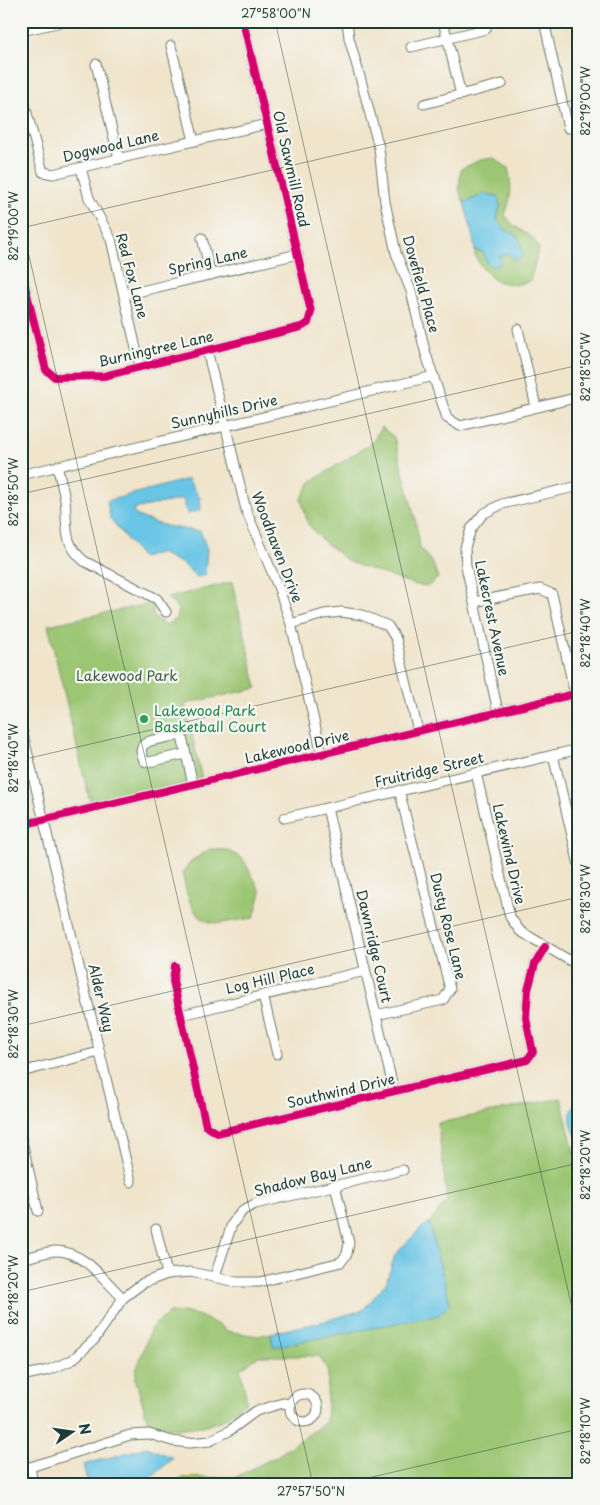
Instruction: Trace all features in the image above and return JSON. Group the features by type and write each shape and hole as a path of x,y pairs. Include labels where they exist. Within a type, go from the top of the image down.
{"street":[{"path":"21,32 66,21"},
{"name":"Old Sawmill Road","path":"243,21 312,312 308,323"},
{"name":"Dovefield Place","path":"347,21 348,38 379,148 385,202 396,253 411,291 425,351 446,418 460,426 579,397"},
{"path":"443,21 461,95"},
{"path":"544,21 568,128"},
{"path":"410,47 486,29"},
{"path":"171,46 194,141"},
{"path":"96,64 119,159"},
{"path":"424,104 502,84"},
{"name":"Dogwood Lane","path":"21,91 43,172 53,174 267,124"},
{"name":"Red Fox Lane","path":"80,168 89,198 111,239 140,366"},
{"path":"202,238 211,275"},
{"name":"Spring Lane","path":"124,295 298,254"},
{"name":"Burningtree Lane","path":"21,275 46,370 56,377 104,376 301,327 308,323"},
{"path":"518,328 536,407"},
{"name":"Woodhaven Drive","path":"207,350 246,510 279,589 291,624 322,754"},
{"name":"Sunnyhills Drive","path":"21,475 434,376"},
{"path":"58,466 68,539 74,552 84,561 157,600 166,612"},
{"name":"Lakecrest Avenue","path":"498,712 466,566 466,548 470,529 483,514 502,504 579,486"},
{"path":"474,602 540,589 552,594 577,693"},
{"path":"291,624 324,614 341,612 362,615 388,626 396,639 418,731"},
{"name":"Lakewood Drive","path":"21,825 577,693"},
{"name":"Alder Way","path":"21,726 131,1182"},
{"path":"186,754 149,762 144,761 142,751 143,745 150,741 178,735 182,737 186,754 193,784"},
{"name":"Fruitridge Street","path":"284,818 579,749"},
{"path":"553,755 575,835 579,865"},
{"name":"Lakewind Drive","path":"476,773 510,917 520,931 579,966"},
{"name":"Dusty Rose Lane","path":"376,1015 443,1000 450,989 399,790"},
{"name":"Dawnridge Court","path":"327,808 394,1091"},
{"name":"Southwind Drive","path":"175,966 173,981 206,1126 217,1133 526,1060 533,1052 526,1018 528,990 535,964 545,947"},
{"name":"Log Hill Place","path":"181,1015 365,971"},
{"path":"263,995 277,1054"},
{"path":"21,1072 100,1052"},
{"path":"21,1137 25,1170 38,1211"},
{"name":"Shadow Bay Lane","path":"215,1276 232,1224 243,1210 255,1204 403,1170"},
{"path":"21,1376 50,1370 72,1360 94,1340 123,1298 143,1283 166,1274 191,1272 236,1282 260,1282 341,1262 347,1254 349,1243 335,1186"},
{"path":"156,1229 166,1274"},
{"path":"21,1259 55,1251 72,1253 85,1260 123,1298"},
{"path":"34,1484 25,1469 130,1435 149,1434 172,1441 189,1443 210,1441 229,1431 256,1411 283,1403 290,1404"}],"green space":[{"path":"494,158 508,168 511,186 505,215 513,225 534,239 539,248 530,281 515,285 495,281 481,266 475,256 475,250 483,252 487,263 508,253 517,235 502,228 497,219 500,206 485,194 464,203 459,189 461,169 480,160"},
{"path":"381,427 394,437 415,518 420,548 433,564 438,578 428,586 416,585 349,562 321,539 308,524 301,499 311,482 373,442"},
{"name":"Lakewood Park","path":"232,582 257,688 185,704 202,780 91,806 48,625 153,603 153,617 166,625 176,619 178,609 167,598"},
{"path":"210,849 227,850 243,859 261,892 254,918 213,923 204,920 193,908 186,891 182,872 193,860"},
{"path":"561,1098 574,1152 579,1154 579,1483 174,1484 183,1478 236,1477 277,1456 326,1422 328,1371 319,1356 259,1356 240,1369 247,1401 221,1421 202,1426 174,1429 148,1422 136,1381 136,1371 151,1328 169,1313 184,1312 200,1316 224,1328 226,1331 258,1336 271,1333 273,1347 450,1303 429,1223 447,1201 438,1123"}],"water":[{"path":"485,194 498,196 500,206 497,219 501,225 517,236 522,246 523,256 516,260 508,253 499,257 501,264 492,267 487,263 483,252 475,250 464,203"},
{"path":"188,479 200,498 201,510 187,514 183,499 133,509 134,514 158,524 200,531 207,549 205,575 197,577 183,564 160,553 142,558 110,518 107,501"},
{"path":"579,1101 579,1141 572,1126 571,1115 572,1110"},
{"path":"429,1223 450,1303 439,1315 273,1347 271,1333 363,1310 386,1283 395,1255 420,1229"},
{"path":"147,1447 173,1458 142,1484 88,1484 83,1465"}],"cycle path":[{"path":"21,275 46,370 55,377 104,376 301,327 308,323 311,312 243,21"},
{"path":"21,825 579,693"},
{"path":"175,966 173,981 206,1126 217,1133 527,1060 533,1052 526,1018 528,990 535,964 545,947"}],"place":[{"name":"Lakewood Park Basketball Court","path":"144,719"}]}
